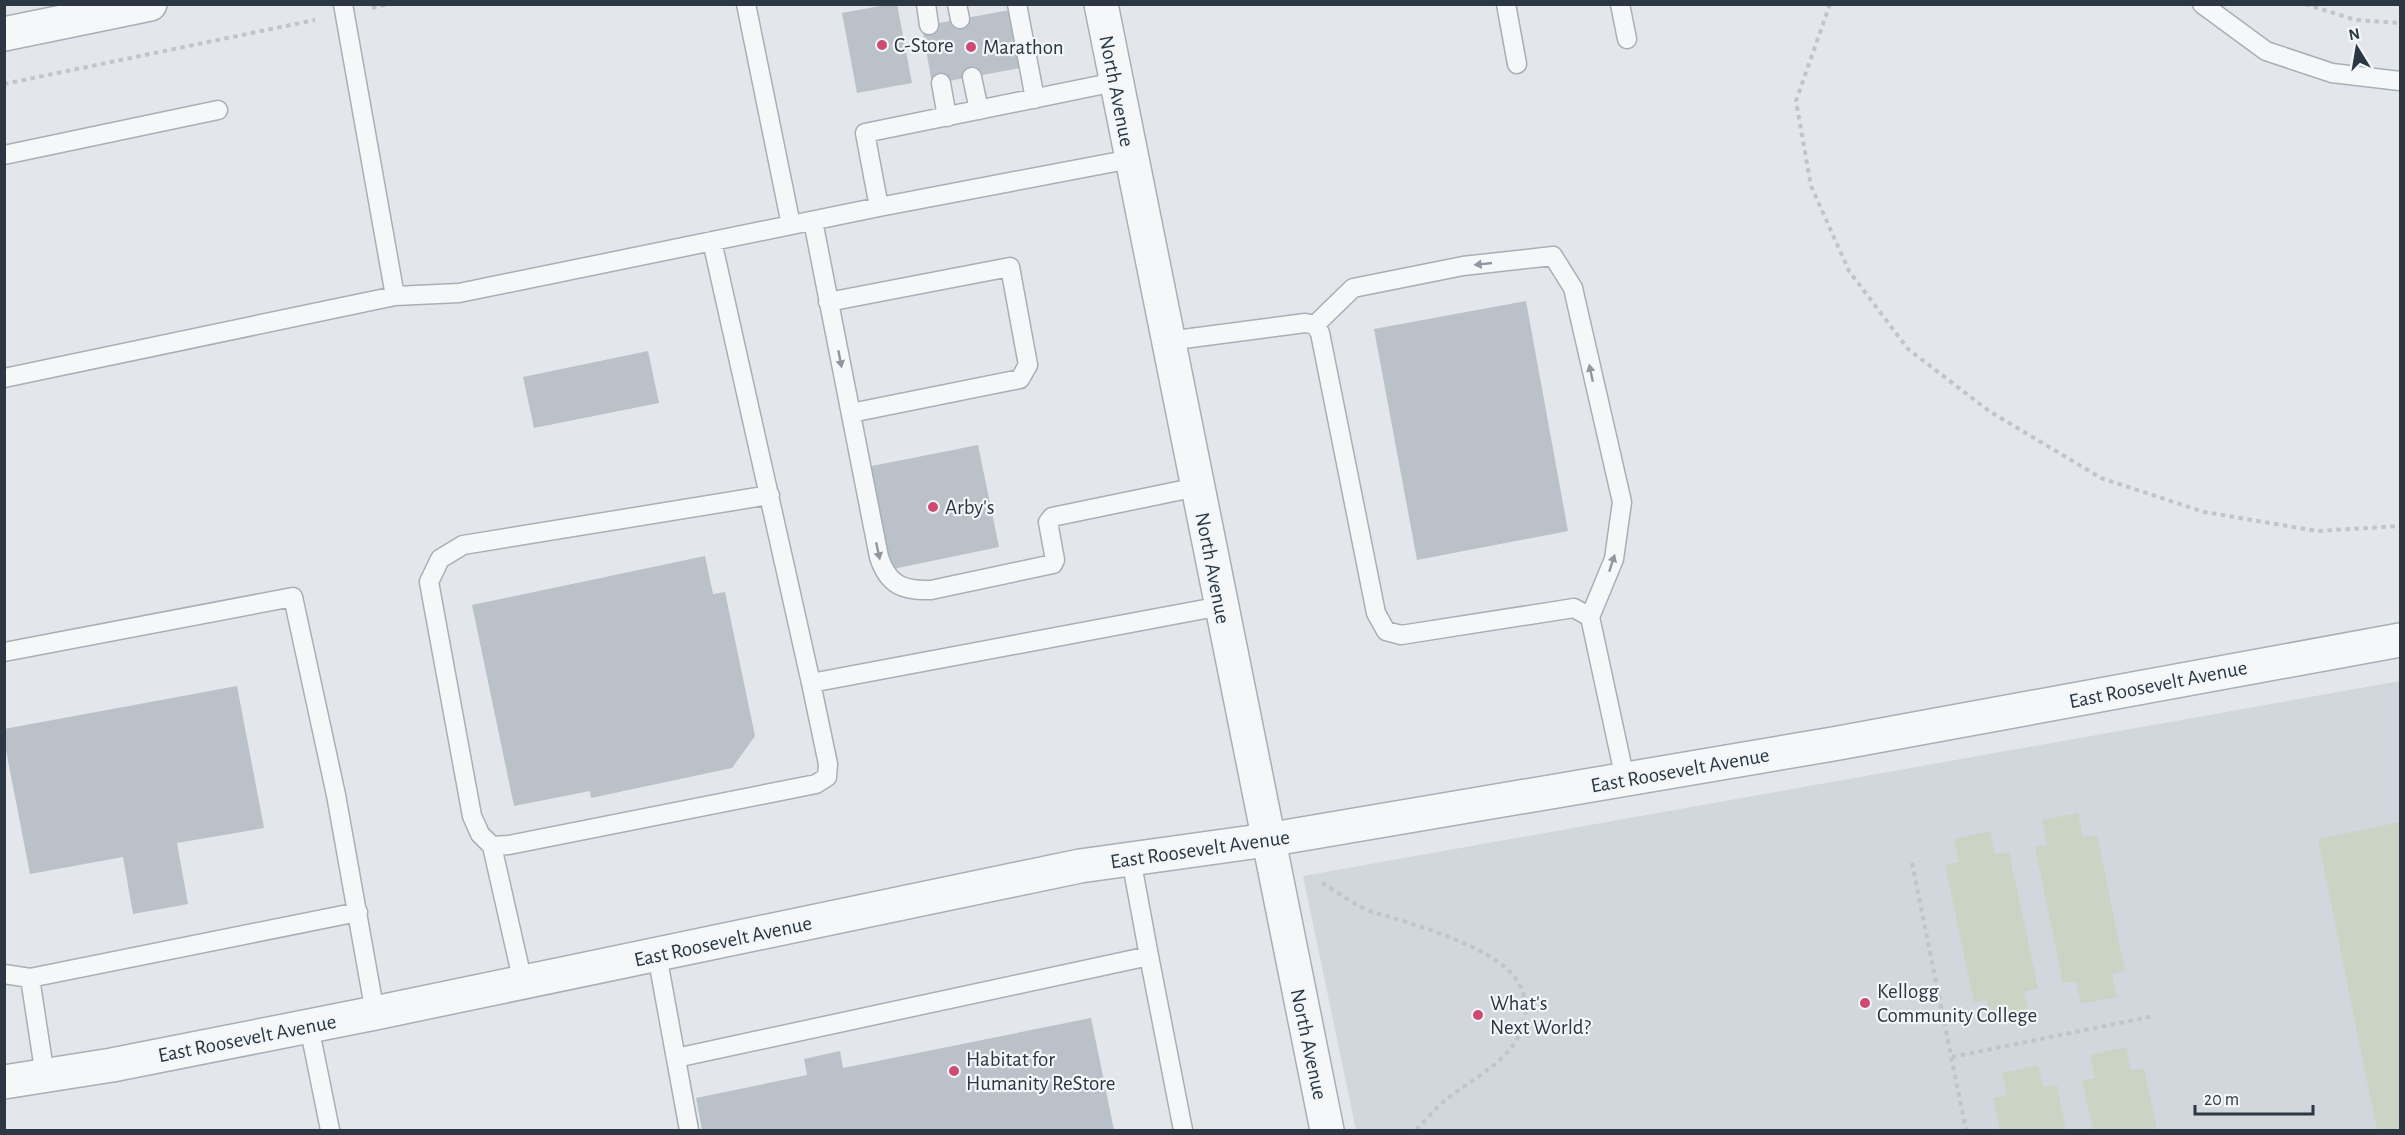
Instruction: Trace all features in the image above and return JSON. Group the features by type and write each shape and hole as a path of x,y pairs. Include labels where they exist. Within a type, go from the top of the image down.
{"street":[{"path":"4,34 150,4"},
{"name":"North Avenue","path":"1101,4 1327,1131"},
{"name":"East Roosevelt Avenue","path":"4,1082 112,1065 375,1013 1068,868 1267,840 1625,780 2400,640"}],"lane":[{"path":"746,4 791,225"},
{"path":"926,4 929,25"},
{"path":"1017,4 1035,99"},
{"path":"1506,4 1517,64"},
{"path":"1620,4 1627,39"},
{"path":"2202,4 2266,51 2332,73 2400,81"},
{"path":"344,9 395,296"},
{"path":"972,77 979,110"},
{"path":"879,207 865,133 1115,82"},
{"path":"941,83 947,117"},
{"path":"4,154 218,110"},
{"path":"4,378 395,296 459,292 879,207 1131,159"},
{"path":"813,221 879,557 883,570 890,579 915,591 931,590 1053,564 1055,560 1048,522 1052,517 1197,487"},
{"path":"492,846 509,845 816,784 827,777 828,764 811,683 712,241"},
{"path":"1315,326 1353,288 1463,266 1553,256 1573,288 1622,502 1614,559 1590,617 1625,780"},
{"path":"828,302 1010,267 1028,365 1020,379 851,413"},
{"path":"1168,341 1305,323 1315,326 1320,333 1376,613 1386,631 1401,635 1574,608 1590,617"},
{"path":"523,983 492,846 480,834 472,816 429,582 440,559 463,545 770,495"},
{"path":"4,652 293,597 336,795 375,1013"},
{"path":"811,683 1221,606"},
{"path":"1131,859 1183,1131"},
{"path":"4,974 30,978 358,912"},
{"path":"657,955 689,1131"},
{"path":"676,1058 1149,957"},
{"path":"30,978 45,1076"},
{"path":"309,1026 330,1131"}],"path":[{"path":"4,84 344,9 388,4"},
{"path":"1830,4 1796,101 1811,186 1849,272 1908,349 1989,411 2101,478 2204,512 2317,531 2400,525"},
{"path":"2305,4 2356,20 2400,23"},
{"path":"1912,863 1966,1131"},
{"path":"1322,883 1372,912 1381,913 1437,933 1490,956 1508,969 1518,982 1526,999 1526,1017 1517,1039 1505,1054 1445,1100 1416,1131"},
{"path":"1952,1057 2154,1016"}],"shaded area":[{"name":"Kellogg Community College","path":"2400,681 2400,1130 1356,1130 1303,876"}],"green space":[{"path":"2078,813 2083,837 2097,835 2125,971 2112,974 2117,997 2081,1004 2076,981 2063,983 2035,847 2047,845 2042,820"},
{"path":"2400,822 2400,1130 2377,1130 2318,839"},
{"path":"1990,831 1995,854 2009,852 2038,988 2024,992 2029,1015 1992,1023 1987,1000 1974,1002 1945,865 1959,862 1954,839"},
{"path":"2126,1047 2131,1070 2144,1068 2157,1130 2093,1130 2082,1081 2095,1078 2090,1055"},
{"path":"2038,1065 2043,1087 2057,1085 2066,1130 2000,1130 1993,1098 2007,1095 2002,1073"}],"building":[{"path":"897,4 912,83 857,93 842,13"},
{"path":"1010,10 1021,68 932,84 922,26"},
{"path":"1526,301 1568,531 1417,560 1374,329"},
{"path":"648,351 659,403 534,428 523,377"},
{"name":"Arby's","path":"978,445 999,547 888,570 867,467"},
{"path":"705,556 713,594 725,592 755,736 732,768 591,798 590,791 514,806 472,605"},
{"path":"237,686 264,828 177,843 188,904 133,914 123,857 30,874 4,740 4,729"},
{"name":"Habitat for Humanity ReStore","path":"1091,1018 1114,1130 702,1130 696,1098 807,1075 804,1059 840,1051 843,1068"}],"place":[{"name":"C-Store","path":"882,45"},
{"name":"Marathon","path":"971,47"},
{"name":"Arby's","path":"933,507"},
{"name":"Kellogg Community College","path":"1865,1003"},
{"name":"What's Next World?","path":"1478,1015"},
{"name":"Habitat for Humanity ReStore","path":"954,1071"}]}
